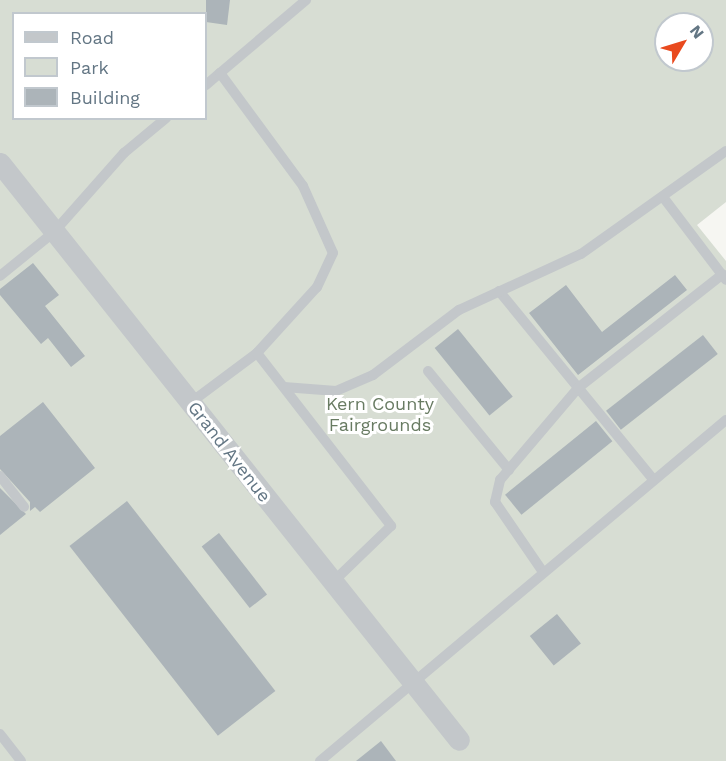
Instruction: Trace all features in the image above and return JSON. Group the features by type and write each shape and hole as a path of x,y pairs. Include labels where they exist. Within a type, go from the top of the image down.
{"street":[{"name":"Grand Avenue","path":"0,163 412,684 459,740"}],"lane":[{"path":"207,84 306,0"},
{"path":"190,403 257,353 317,287 333,253 303,186 220,73"},
{"path":"0,276 54,232 124,153 164,120"},
{"path":"284,387 336,391 373,375 459,310 580,254 726,151"},
{"path":"543,572 495,502 509,470 578,388 724,277 663,196"},
{"path":"499,291 652,478"},
{"path":"257,353 391,526 332,583"},
{"path":"428,371 509,470"},
{"path":"320,761 652,478 726,420"},
{"path":"0,476 24,507"},
{"path":"0,734 21,761"}],"green space":[{"name":"Kern County Fairgrounds","path":"0,0 726,0 726,202 697,225 726,261 726,761 0,761"}],"building":[{"path":"206,0 230,0 227,25 207,22"},
{"path":"33,263 59,295 45,306 85,356 71,367 48,338 41,344 0,295 0,289"},
{"path":"675,275 687,290 578,375 529,313 566,285 602,332"},
{"path":"458,329 513,397 489,415 435,348"},
{"path":"703,335 718,354 621,430 606,411"},
{"path":"43,402 95,468 40,512 35,507 30,511 30,502 0,469 0,436"},
{"path":"596,421 612,441 521,515 505,495"},
{"path":"0,488 26,514 0,535"},
{"path":"127,501 275,691 218,736 69,546"},
{"path":"219,533 267,594 250,608 202,547"},
{"path":"557,614 581,644 554,666 530,636"},
{"path":"381,741 396,761 356,761"}]}
